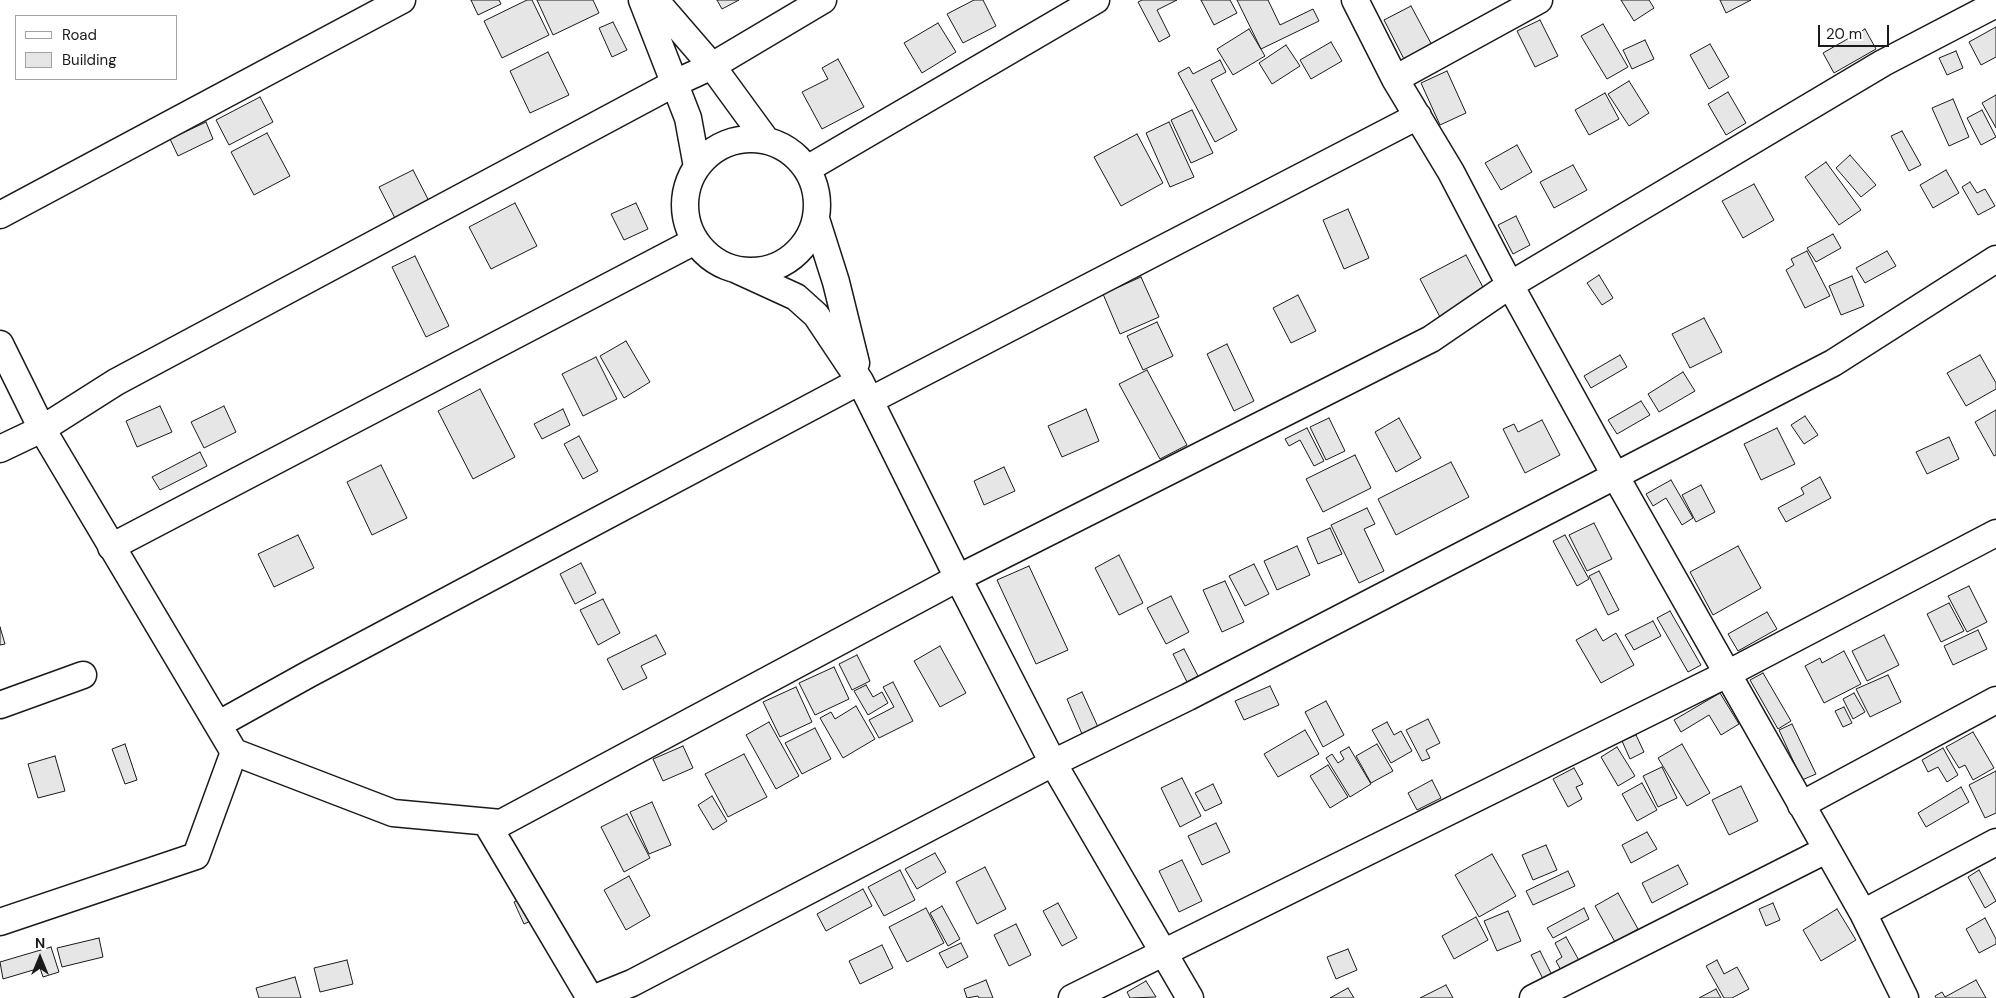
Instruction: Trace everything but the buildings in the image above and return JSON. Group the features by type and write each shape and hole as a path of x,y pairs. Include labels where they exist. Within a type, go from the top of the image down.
{"street":[{"path":"0,215 402,0"},
{"path":"642,0 688,118 697,167"},
{"path":"655,0 712,66 766,140"},
{"path":"0,449 42,429 116,382 674,83 712,66 823,0"},
{"path":"807,170 1096,0"},
{"path":"1356,0 1395,79 1451,172 1510,285 1616,477 1862,913 1905,998"},
{"path":"1395,79 1539,0"},
{"path":"590,998 490,829 958,578 1431,339 1510,285 1883,63 1996,4"},
{"path":"219,724 308,674 866,390 1418,116"},
{"path":"866,390 836,282 816,220 817,194 807,170 790,151 766,140 740,140 715,149 697,167 686,191 685,216 695,241 713,260 796,296 816,315 866,390 958,578 1053,763 1190,998"},
{"path":"737,270 763,271 787,261 806,243 816,220"},
{"path":"111,547 695,241"},
{"path":"595,998 632,983 1053,763 1188,697 1833,363 1996,260"},
{"path":"0,344 42,429 234,752 393,813 501,823"},
{"path":"1072,998 1727,674 1996,532"},
{"path":"0,704 83,675"},
{"path":"1801,805 1996,700"},
{"path":"0,922 196,856 234,752"},
{"path":"1862,913 1996,842"},
{"path":"1533,998 1826,850"}]}
